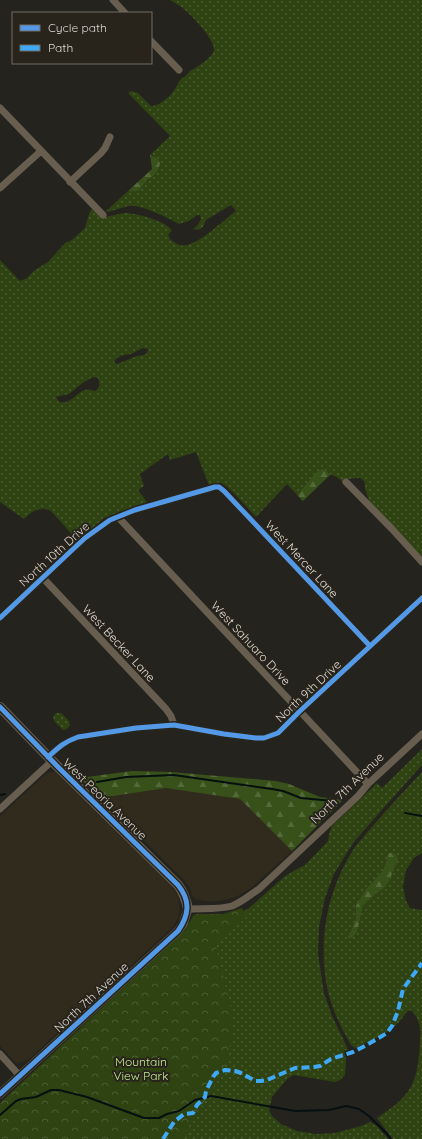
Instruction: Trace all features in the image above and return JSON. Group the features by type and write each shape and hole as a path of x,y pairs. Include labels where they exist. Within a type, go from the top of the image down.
{"main road":[{"name":"West Peoria Avenue","path":"0,707 50,759 176,882 183,891 188,908"}],"street":[{"path":"113,0 124,12"},
{"path":"152,42 179,70"},
{"path":"0,108 70,182 103,214"},
{"path":"70,182 101,153 110,137"},
{"path":"0,188 41,151"},
{"path":"346,482 422,562"},
{"name":"North 10th Drive","path":"0,618 85,538 110,520 152,504 219,487"},
{"name":"West Mercer Lane","path":"219,487 224,490 370,646"},
{"name":"West Sahuaro Drive","path":"118,517 368,784"},
{"name":"West Becker Lane","path":"43,578 166,709 171,716 174,725"},
{"name":"North 9th Drive","path":"0,809 63,744 68,740 78,737 136,728 174,725 256,738 264,738 278,733 422,598"},
{"name":"North 7th Avenue","path":"0,1094 178,930 183,924 188,908 221,908 232,906 250,896 358,796 368,784 422,734"},
{"path":"0,1054 20,1076"}],"shaded area":[{"path":"55,772 170,884 177,895 180,909 178,918 173,927 29,1059 24,1062 16,1063 0,1046 0,816 46,774"},
{"path":"166,787 240,799 292,851 251,888 238,896 211,902 195,899 183,879 100,798"}],"green space":[{"path":"170,0 422,0 422,557 370,503 364,481 360,478 348,479 344,484 338,478 330,475 326,470 315,473 297,495 287,484 256,517 225,485 218,483 209,485 196,452 170,460 168,454 140,474 144,486 138,490 147,502 104,518 78,541 51,511 43,509 36,510 24,519 0,502 0,260 20,281 27,278 35,270 48,262 65,243 72,240 85,228 89,214 93,207 105,217 129,213 163,223 172,230 168,235 171,240 180,245 191,244 198,240 212,231 236,211 231,205 206,220 201,229 193,229 197,226 201,219 200,215 179,224 141,207 132,206 108,212 106,211 128,191 137,191 152,177 153,155 150,155 170,136 128,93 131,91 138,93 151,106 157,105 171,95 181,79 190,71 205,62 214,49 211,40 202,28 183,9","holes":["143,348 148,349 147,353 144,355 137,356 117,364 114,362 119,357 131,354","93,377 98,378 99,382 99,387 95,391 85,390 67,402 59,402 56,397 69,394"]},
{"path":"150,155 157,158 160,163 158,171 147,180 138,191 128,191 152,169"},
{"path":"322,469 326,470 330,475 303,501 297,495 315,473"},
{"path":"56,713 61,713 69,721 70,725 67,729 63,730 55,722 53,717"},
{"path":"422,749 422,765 353,843 334,874 325,898 319,927 318,954 324,993 332,1016 347,1047 347,1050 344,1051 346,1059 345,1075 340,1080 335,1082 294,1075 288,1078 272,1097 269,1110 272,1116 281,1124 297,1131 316,1134 335,1133 370,1122 377,1126 388,1139 0,1139 219,928 249,908 284,877 305,865 328,841 332,826 377,783 382,788"},
{"path":"132,771 171,772 276,781 289,784 320,797 343,800 292,851 240,799 166,788 100,798 79,778"},
{"path":"422,772 422,853 414,858 406,870 403,887 406,901 410,908 422,910 422,1139 393,1139 377,1118 400,1101 413,1082 419,1055 419,1023 415,1015 410,1010 393,1028 383,1035 355,1048 351,1045 332,1006 328,992 325,973 324,935 331,898 345,863 359,842","holes":["389,854 384,888 363,906 357,932 349,937 366,889 383,870"]},
{"path":"389,853 394,853 398,860 388,883 363,906 357,932 352,938 348,938 356,919 356,906 366,889 383,870"},
{"name":"Mountain View Park","path":"242,908 248,916 216,946 231,1009 231,1042 225,1068 181,1139 0,1139 0,1103 185,930 193,916 196,914 223,914"}],"waterway":[{"path":"97,782 126,777 174,775 272,789 283,791 301,798 333,801"},
{"path":"0,795 5,794"},
{"path":"405,813 422,816"},
{"path":"0,1115 16,1101 36,1097 51,1090 59,1090 87,1097 144,1118 159,1118 179,1111 195,1100 211,1096 295,1111 329,1110 346,1106 359,1109 369,1116 391,1139"}],"marked path":[{"path":"163,1139 174,1122 184,1114 193,1113 197,1105 205,1097 206,1091 216,1073 225,1070 235,1071 256,1081 267,1080 295,1068 320,1066 331,1059 353,1052 387,1033 392,1026 398,1011 403,989 422,963"}],"cycle path":[{"path":"0,618 85,538 110,520 135,510 219,487 370,646"},
{"path":"48,757 62,745 78,737 136,728 174,725 256,738 264,738 278,733 422,598"},
{"path":"0,707 59,768 178,885 187,902 186,914 178,931 0,1094"}]}
